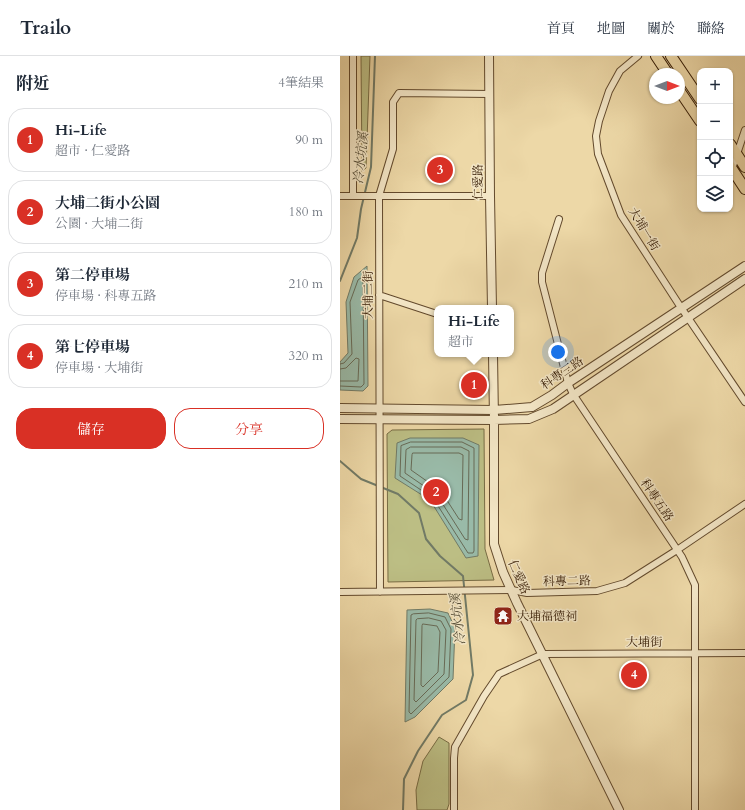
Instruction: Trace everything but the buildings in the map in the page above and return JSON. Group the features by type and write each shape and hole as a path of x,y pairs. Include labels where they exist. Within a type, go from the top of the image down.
{"main road":[{"path":"656,56 664,68"},
{"path":"671,56 697,95"},
{"path":"685,99 697,117"},
{"path":"733,148 742,162"},
{"path":"733,170 745,189"}],"street":[{"path":"353,56 355,196"},
{"name":"仁愛路","path":"489,56 492,305"},
{"name":"大埔一街","path":"638,56 620,71 609,92 597,128 596,136 598,154 621,215 687,317 745,402"},
{"name":"大埔二街","path":"380,592 379,294 376,196 393,149 393,102 400,94 490,94"},
{"path":"742,162 745,130"},
{"path":"340,196 490,196"},
{"name":"科專五路","path":"559,219 542,273 542,282 568,383 573,394 677,550 695,585 695,810"},
{"name":"科專三路","path":"340,408 494,410 532,407 745,266"},
{"name":"科專三路","path":"340,419 529,419 553,409 573,394 745,279"},
{"path":"379,294 434,313"},
{"name":"仁愛路","path":"493,357 494,544 517,603 619,810"},
{"name":"科專二路","path":"340,592 478,592 512,590 528,593 597,591 625,583 745,504"},
{"name":"大埔街","path":"543,654 745,653"},
{"path":"454,810 455,747 477,708 499,674 543,654"}],"green space":[{"path":"361,56 370,56 366,168 362,172"},
{"path":"484,429 485,549 494,580 388,582 387,434 392,430"},
{"path":"439,737 449,743 449,804 447,810 417,810 416,790 423,761"}],"water":[{"path":"367,266 368,386 363,391 340,390 340,362 348,353 346,302 354,277"},
{"path":"410,438 463,438 479,445 478,556 466,558 430,500 395,478 397,443"},
{"path":"430,609 448,613 455,628 453,679 415,717 405,722 407,610"}],"waterway":[{"name":"冷水坑溪","path":"340,281 357,238 361,209 371,167 375,56"},
{"name":"冷水坑溪","path":"340,461 361,479 398,494 419,513 426,539 440,556 463,576 473,675 466,700 442,715 418,751 404,779 403,810"}],"place":[{"name":"第二停車場","path":"440,170"},
{"name":"Hi-Life","path":"474,385"},
{"name":"大埔二街小公園","path":"436,492"},
{"name":"大埔福德祠","path":"503,616"},
{"name":"第七停車場","path":"634,675"}]}
